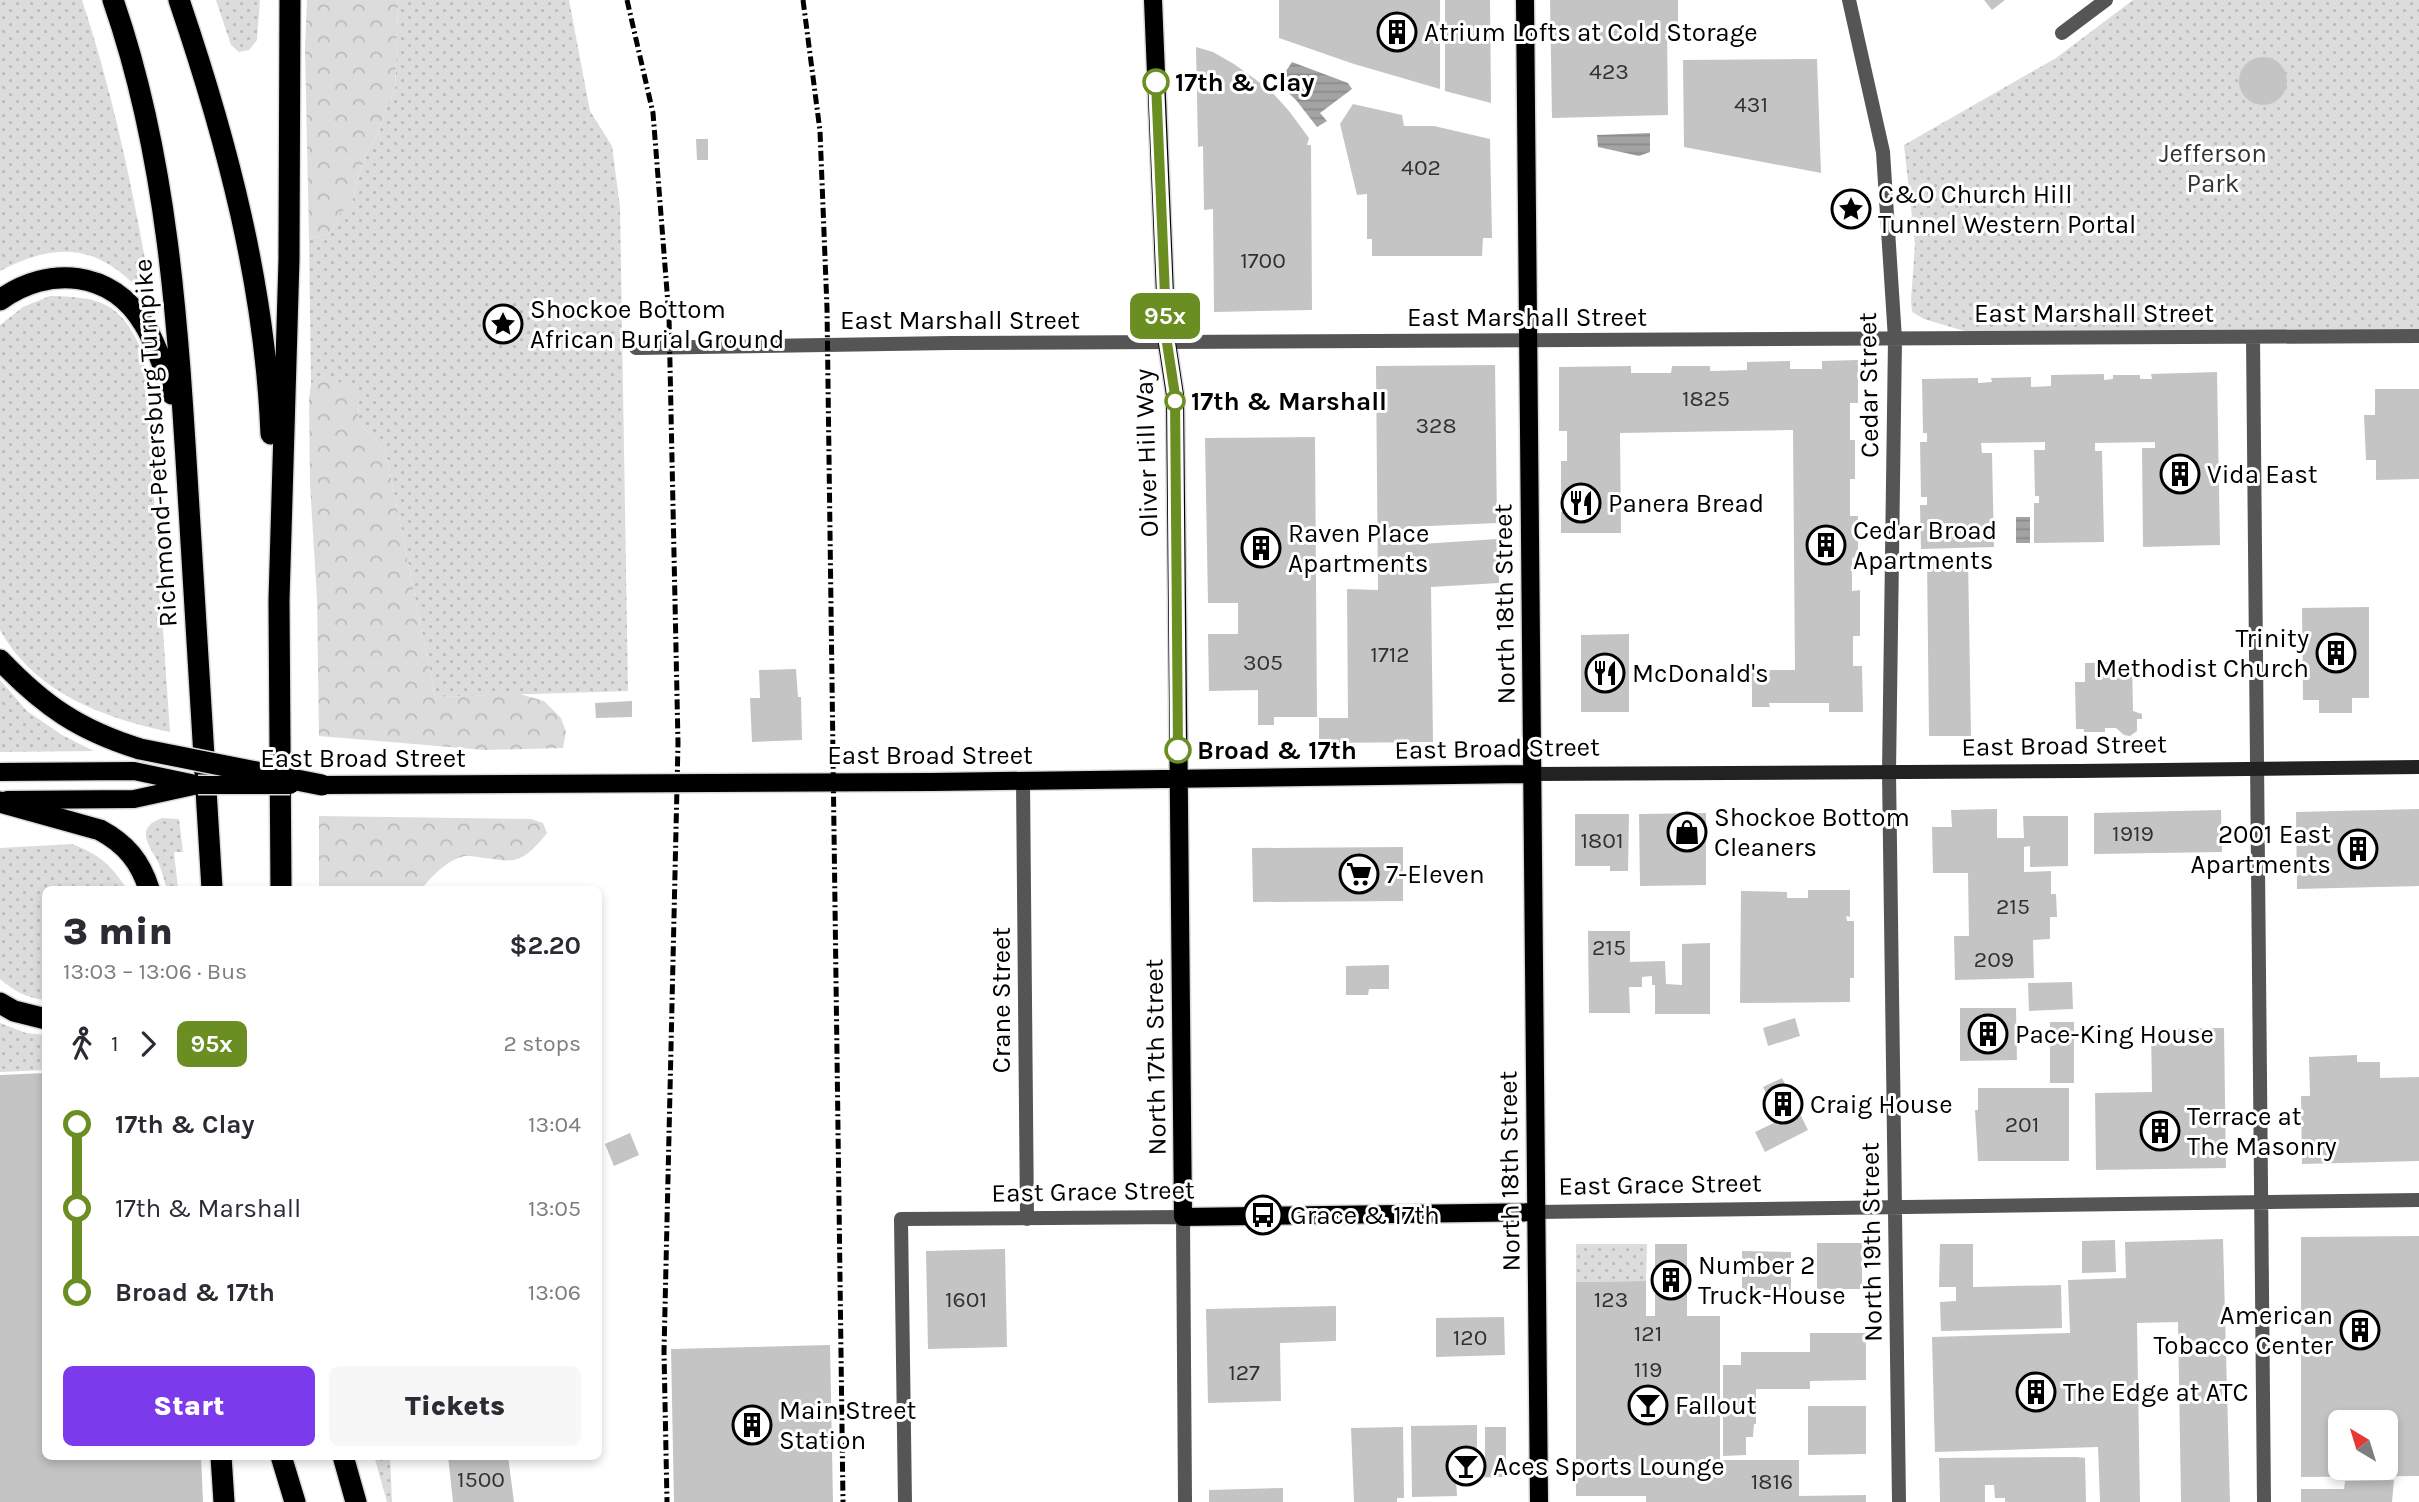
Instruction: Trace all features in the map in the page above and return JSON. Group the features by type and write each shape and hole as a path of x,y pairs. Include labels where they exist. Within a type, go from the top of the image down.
{"highway":[{"name":"Richmond-Petersburg Turnpike","path":"113,0 137,80 160,186 170,263 185,447 212,886"},
{"path":"180,0 204,73 237,194 259,303 270,412 279,600"},
{"path":"281,886 279,600 289,259 290,0"},
{"path":"0,300 13,290 28,284 46,278 64,277 96,282 121,297 139,316 156,348 169,383 185,447"},
{"path":"0,660 34,695 54,710 111,739 140,749 330,785"},
{"path":"0,801 100,830 113,837 133,855 148,886"},
{"path":"0,1003 14,1011 42,1018"},
{"path":"221,1460 224,1502"},
{"path":"282,1460 295,1502"},
{"path":"344,1460 356,1502"}],"main road":[{"name":"Oliver Hill Way","path":"1153,0 1167,343 1175,395 1179,779"},
{"name":"North 18th Street","path":"1525,0 1539,1502"},
{"name":"East Broad Street","path":"0,772 134,771 198,785 330,785 2419,767"},
{"name":"North 17th Street","path":"1179,779 1183,1217"},
{"name":"East Broad Street","path":"0,801 134,799 198,785"},
{"name":"East Grace Street","path":"1183,1217 1536,1212"}],"street":[{"name":"Cedar Street","path":"1849,0 1882,152 1895,339 1889,772"},
{"path":"2062,33 2106,0"},
{"name":"East Marshall Street","path":"636,348 731,345 2419,336"},
{"path":"2253,337 2264,1502"},
{"name":"North 19th Street","path":"1889,772 1899,1502"},
{"name":"Crane Street","path":"1023,781 1027,1219"},
{"name":"East Grace Street","path":"1536,1212 2419,1200"},
{"name":"East Grace Street","path":"905,1502 901,1219 1183,1217"},
{"name":"North 17th Street","path":"1183,1217 1185,1502"}],"green space":[{"path":"0,0 82,0 124,152 153,306 119,272 84,254 45,254 0,271"},
{"path":"216,0 260,0 257,40 249,50 239,52 231,45"},
{"path":"307,0 398,0 395,91 377,136 368,149 352,204 340,213 330,233 309,239 305,48"},
{"name":"Shockoe Bottom African Burial Ground","path":"398,0 569,0 590,111 612,146 620,207 628,691 435,697 386,453 359,422 358,400 332,381 311,384 309,239 330,233 340,213 352,204 368,149 377,136 395,91"},
{"name":"Jefferson Park","path":"2133,0 2419,0 2419,336 1988,338 1924,319 1912,312 1915,244 1904,145 2056,58"},
{"path":"50,296 85,298 109,307 127,324 144,355 170,732 121,719 73,699 32,671 0,630 0,325 23,307"},
{"path":"323,380 351,386 358,400 359,422 386,453 435,697 520,694 544,701 561,718 566,732 563,748 485,750 319,736 309,399 311,384"},
{"path":"0,680 27,711 62,735 94,751 0,752"},
{"path":"319,816 531,819 543,823 547,833 528,853 514,860 470,856 459,858 441,869 424,886 319,886"},
{"path":"162,818 179,819 183,852 174,852 178,886 166,886 148,843 146,832 153,822"},
{"path":"72,844 104,861 125,886 42,886 42,1000 32,998 0,979 0,848"},
{"path":"0,1023 26,1033 42,1035 42,1070 0,1072"},
{"path":"1576,1244 1647,1244 1646,1281 1576,1282"},
{"path":"375,1460 390,1460 392,1502 387,1502"}],"shaded area":[{"path":"1292,62 1348,83 1352,89 1320,113 1327,121 1317,127 1296,100 1278,83"},
{"path":"1650,133 1650,152 1639,156 1598,147 1597,135"},
{"path":"2016,517 2030,517 2030,543 2016,543"}],"building":[{"name":"Atrium Lofts at Cold Storage","path":"1279,0 1440,0 1440,89 1354,64 1279,38"},
{"name":"Atrium Lofts at Cold Storage","path":"1445,0 1490,0 1491,103 1445,91"},
{"path":"1550,0 1678,0 1678,24 1667,24 1668,115 1552,118"},
{"path":"1984,0 2005,0 1992,10"},
{"path":"1196,47 1213,52 1234,64 1270,90 1309,138 1307,145 1311,145 1312,310 1214,312 1213,209 1204,210 1203,146 1198,147"},
{"path":"2263,57 2280,64 2287,81 2280,98 2263,105 2246,98 2239,81 2246,64"},
{"path":"1817,59 1821,173 1684,147 1683,60"},
{"path":"1353,104 1402,115 1404,126 1434,126 1490,139 1492,238 1483,238 1482,256 1372,256 1372,239 1367,239 1367,194 1357,195 1340,124"},
{"path":"696,139 708,139 708,160 697,160"},
{"path":"573,336 574,345 565,346 564,337"},
{"name":"Cedar Broad Apartments","path":"1858,360 1858,403 1850,403 1850,440 1855,440 1855,479 1850,479 1850,516 1858,516 1858,557 1852,558 1852,591 1860,590 1860,636 1853,636 1853,666 1862,666 1863,712 1829,712 1829,703 1769,703 1770,707 1752,707 1752,670 1795,670 1793,430 1620,433 1621,533 1561,533 1561,512 1565,512 1565,495 1561,495 1561,461 1567,461 1567,431 1559,431 1559,367 1631,366 1631,373 1671,373 1672,366 1710,366 1710,371 1747,370 1747,362 1790,361 1790,369 1822,369 1822,361"},
{"path":"1495,365 1497,523 1406,527 1406,545 1497,539 1499,583 1431,587 1433,742 1319,743 1319,718 1348,718 1347,589 1378,590 1376,366"},
{"name":"Vida East","path":"2217,372 2220,545 2143,547 2142,448 2155,448 2155,442 2095,443 2095,451 2102,451 2104,542 2034,543 2034,503 2039,503 2039,496 2035,496 2034,450 2045,450 2045,442 1981,443 1982,453 1992,453 1994,547 1921,549 1920,505 1927,505 1927,497 1921,497 1920,442 1927,442 1927,433 1923,433 1922,379 1978,378 1978,383 1992,382 1991,378 2031,377 2031,387 2051,386 2051,375 2104,374 2104,380 2113,379 2113,375 2140,375 2140,379 2152,379 2151,374"},
{"path":"2375,389 2419,389 2419,479 2376,480 2376,460 2366,460 2364,415 2375,415"},
{"path":"1315,437 1317,717 1274,717 1274,725 1258,725 1258,690 1209,691 1208,634 1238,634 1238,603 1208,603 1205,438"},
{"path":"1968,557 1971,736 1929,736 1927,558"},
{"name":"Trinity Methodist Church","path":"2369,607 2369,698 2352,698 2352,713 2319,713 2319,700 2303,700 2302,608"},
{"name":"McDonald's","path":"1629,634 1629,712 1581,712 1581,635"},
{"path":"2132,662 2133,711 2142,714 2142,719 2137,719 2137,731 2130,736 2124,735 2116,728 2105,728 2105,732 2084,732 2084,729 2076,729 2075,682 2085,682 2085,663"},
{"path":"796,669 798,697 801,697 802,740 752,742 750,698 760,698 759,670"},
{"path":"632,701 632,717 596,718 595,703"},
{"path":"1205,744 1223,744 1223,754 1205,754"},
{"path":"1997,809 1997,838 2024,838 2023,816 2068,816 2068,866 2030,867 2030,846 2024,847 2024,872 2051,871 2051,894 2056,894 2057,917 2050,917 2050,939 2033,940 2034,978 1955,980 1954,936 1969,936 1968,873 1933,873 1932,827 1952,827 1951,810"},
{"name":"2001 East Apartments","path":"2419,809 2419,886 2297,889 2296,812"},
{"path":"2221,810 2222,852 2094,854 2094,813"},
{"path":"1706,813 1706,885 1640,886 1639,814"},
{"path":"1575,814 1629,814 1628,871 1610,871 1610,866 1575,866"},
{"path":"1403,847 1403,901 1253,902 1252,848"},
{"path":"1808,890 1850,890 1850,917 1846,916 1847,921 1854,921 1854,978 1850,978 1850,1002 1740,1003 1741,891 1787,892 1787,898 1808,898"},
{"path":"1588,931 1630,931 1630,962 1665,961 1666,984 1682,985 1682,944 1710,943 1710,1014 1655,1014 1655,985 1652,985 1652,976 1642,977 1642,987 1629,987 1630,1013 1589,1013"},
{"path":"1389,965 1389,989 1369,989 1368,995 1346,995 1346,966"},
{"path":"2072,982 2073,1009 2029,1011 2028,983"},
{"name":"Pace-King House","path":"1960,1008 2016,1008 2017,1060 1960,1061"},
{"path":"1795,1018 1800,1036 1768,1046 1763,1028"},
{"path":"2050,1022 2074,1022 2074,1083 2050,1083"},
{"name":"Terrace at The Masonry","path":"2224,1028 2226,1168 2096,1170 2095,1093 2152,1092 2151,1029"},
{"path":"2357,1055 2357,1062 2380,1062 2380,1078 2419,1077 2419,1161 2302,1164 2301,1096 2310,1096 2309,1057"},
{"path":"42,1073 42,1460 201,1460 203,1502 0,1502 0,1075"},
{"name":"Craig House","path":"1782,1078 1808,1130 1765,1152 1755,1132 1780,1120 1763,1087"},
{"path":"1978,1088 2069,1088 2069,1161 1978,1161 1975,1110 1978,1110"},
{"path":"630,1133 639,1155 614,1166 605,1144"},
{"name":"American Tobacco Center","path":"2419,1236 2419,1476 2398,1476 2398,1410 2328,1410 2328,1477 2301,1477 2301,1237"},
{"name":"The Edge at ATC","path":"2223,1239 2230,1502 2181,1502 2178,1322 2137,1323 2140,1502 2100,1502 2098,1447 1935,1452 1932,1337 2070,1333 2068,1280 2126,1278 2125,1242"},
{"path":"2115,1240 2116,1272 2082,1273 2082,1241"},
{"path":"1817,1243 1862,1243 1862,1289 1817,1289"},
{"path":"1655,1244 1687,1244 1687,1316 1720,1316 1720,1460 1799,1460 1799,1496 1866,1495 1866,1502 1646,1502 1646,1496 1576,1496 1576,1282 1646,1281 1646,1316 1655,1316"},
{"path":"1940,1244 1973,1244 1973,1287 2061,1285 2062,1328 1941,1331 1940,1302 1956,1301 1956,1287 1939,1287"},
{"path":"1005,1249 1007,1347 928,1349 926,1251"},
{"path":"1742,1251 1791,1252 1791,1290 1742,1290"},
{"path":"1336,1306 1336,1341 1280,1343 1281,1401 1208,1403 1206,1309"},
{"path":"1504,1317 1505,1355 1436,1357 1436,1318"},
{"path":"1810,1333 1866,1333 1866,1380 1810,1381 1810,1389 1756,1389 1756,1424 1753,1437 1746,1437 1746,1455 1723,1456 1723,1365 1741,1365 1741,1352 1810,1352"},
{"name":"Main Street Station","path":"830,1345 833,1502 674,1502 671,1349"},
{"path":"1808,1406 1866,1406 1866,1454 1808,1455"},
{"path":"1477,1425 1477,1463 1485,1463 1485,1427 1506,1427 1506,1463 1503,1463 1503,1477 1456,1478 1457,1496 1412,1497 1411,1426"},
{"path":"1403,1427 1404,1498 1397,1498 1397,1502 1354,1502 1351,1428"},
{"path":"1939,1458 2085,1458 2086,1502 2005,1502 2005,1498 1995,1498 1994,1485 1985,1485 1985,1502 1940,1502"},
{"path":"448,1460 509,1460 514,1502 453,1502"},
{"path":"2394,1480 2392,1502 2301,1502 2301,1489 2344,1489 2345,1481"},
{"path":"1283,1488 1283,1502 1209,1502 1209,1490"}],"railway":[{"path":"627,0 653,113 669,317 678,743 664,1352 667,1502"},
{"path":"803,0 820,131 827,308 843,1502"}],"bus line":[{"name":"95x","path":"1156,82 1167,343 1175,395 1178,750"}],"place":[{"name":"Atrium Lofts at Cold Storage","path":"1397,32"},
{"name":"17th & Clay","path":"1156,82"},
{"name":"C&O Church Hill Tunnel Western Portal","path":"1851,209"},
{"name":"Shockoe Bottom African Burial Ground","path":"503,324"},
{"name":"17th & Marshall","path":"1175,401"},
{"name":"Vida East","path":"2180,474"},
{"name":"Panera Bread","path":"1581,503"},
{"name":"Cedar Broad Apartments","path":"1826,545"},
{"name":"Raven Place Apartments","path":"1261,548"},
{"name":"Trinity Methodist Church","path":"2336,653"},
{"name":"McDonald's","path":"1605,673"},
{"name":"Broad & 17th","path":"1178,750"},
{"name":"Shockoe Bottom Cleaners","path":"1687,832"},
{"name":"2001 East Apartments","path":"2358,849"},
{"name":"7-Eleven","path":"1359,874"},
{"name":"Pace-King House","path":"1988,1034"},
{"name":"Craig House","path":"1783,1104"},
{"name":"Terrace at The Masonry","path":"2160,1131"},
{"name":"Grace & 17th","path":"1263,1215"},
{"name":"Number 2 Truck-House","path":"1671,1280"},
{"name":"American Tobacco Center","path":"2360,1330"},
{"name":"The Edge at ATC","path":"2036,1392"},
{"name":"Fallout","path":"1648,1405"},
{"name":"Main Street Station","path":"752,1425"},
{"name":"Aces Sports Lounge","path":"1466,1466"}]}
